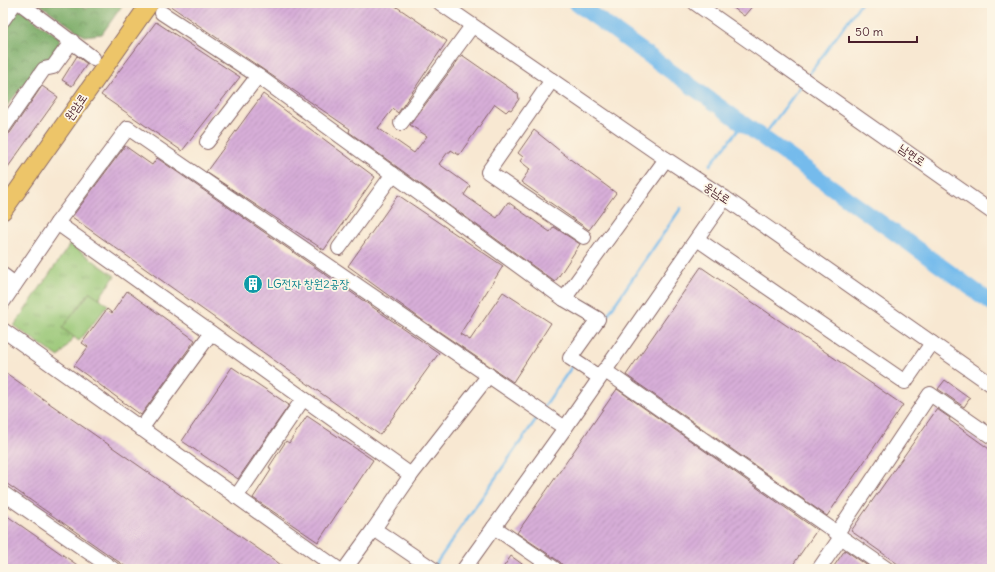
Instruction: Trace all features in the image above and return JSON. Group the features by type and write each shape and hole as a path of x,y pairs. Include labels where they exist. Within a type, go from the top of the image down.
{"main road":[{"name":"완암로","path":"3,211 156,8"}],"street":[{"path":"3,20 15,3"},
{"path":"20,3 93,58"},
{"name":"웅남로","path":"440,3 725,198 992,385"},
{"name":"남면로","path":"695,3 992,212"},
{"path":"156,8 258,76 564,299 598,319 575,362 601,374 887,569"},
{"path":"401,123 472,26"},
{"path":"3,128 44,70 53,67 72,42"},
{"path":"207,142 258,76"},
{"path":"552,80 488,172 584,237"},
{"path":"3,302 56,224 128,128 564,428"},
{"path":"564,299 666,159"},
{"path":"339,248 393,174"},
{"path":"464,569 725,198"},
{"path":"56,224 412,475"},
{"path":"697,239 904,382 932,344"},
{"path":"3,275 16,284"},
{"path":"3,330 338,569"},
{"path":"141,429 211,333"},
{"path":"345,569 412,475 489,375"},
{"path":"819,569 839,535 930,394 992,437"},
{"path":"236,496 303,399"},
{"path":"3,493 113,569"},
{"path":"494,526 555,569"},
{"path":"374,529 430,567"}],"green space":[{"path":"38,3 78,3 86,9 91,3 124,3 102,34 84,36"},
{"path":"18,8 60,38 58,46 53,54 39,65 3,111 3,29"},
{"path":"70,244 115,276 99,298 90,292 62,328 74,337 59,357 14,326"},
{"path":"91,291 108,305 79,341 62,328"}],"building":[{"path":"166,3 391,3 447,41 398,113 393,109 378,128 414,153 427,136 410,125 462,55 518,94 519,99 511,110 509,109 506,112 495,104 459,155 451,150 439,164 470,186 464,195 497,218 508,202 550,232 554,227 580,244 555,282 349,132 350,129"},
{"path":"727,3 755,3 744,16"},
{"path":"156,22 240,77 182,151 101,95"},
{"path":"77,56 87,64 72,86 62,80"},
{"path":"42,86 58,97 3,174 3,136 10,133"},
{"path":"263,94 375,177 324,250 206,172"},
{"path":"534,130 616,193 589,230 521,182 530,169 520,161 523,157 518,153"},
{"name":"LG전자 창원2공장","path":"125,146 152,165 157,158 439,353 380,435 72,217"},
{"path":"398,195 503,266 460,334 470,340 503,292 551,323 513,382 425,322 348,266"},
{"path":"701,267 903,405 827,516 626,375"},
{"path":"127,291 195,340 141,415 74,366 88,347 82,343 107,309 112,313"},
{"path":"232,367 289,405 238,479 182,441"},
{"path":"3,371 287,569 129,569 3,481"},
{"path":"945,380 970,398 964,407 938,389"},
{"path":"617,389 817,530 790,569 565,569 560,562 517,533"},
{"path":"937,409 950,418 949,420 992,451 992,569 905,569 851,531"},
{"path":"307,416 373,460 318,542 253,498 271,470 269,467 286,441 289,443"},
{"path":"3,513 83,569 3,569"},
{"path":"845,550 872,569 832,569"},
{"path":"511,556 529,569 502,569"}],"waterway":[{"path":"576,3 992,303"},
{"path":"807,77 861,3"},
{"path":"763,137 802,84"},
{"path":"710,165 744,123"},
{"path":"604,320 681,208"},
{"path":"544,407 573,365"},
{"path":"435,565 539,415"}],"place":[{"name":"LG전자 창원2공장","path":"253,284"}]}
